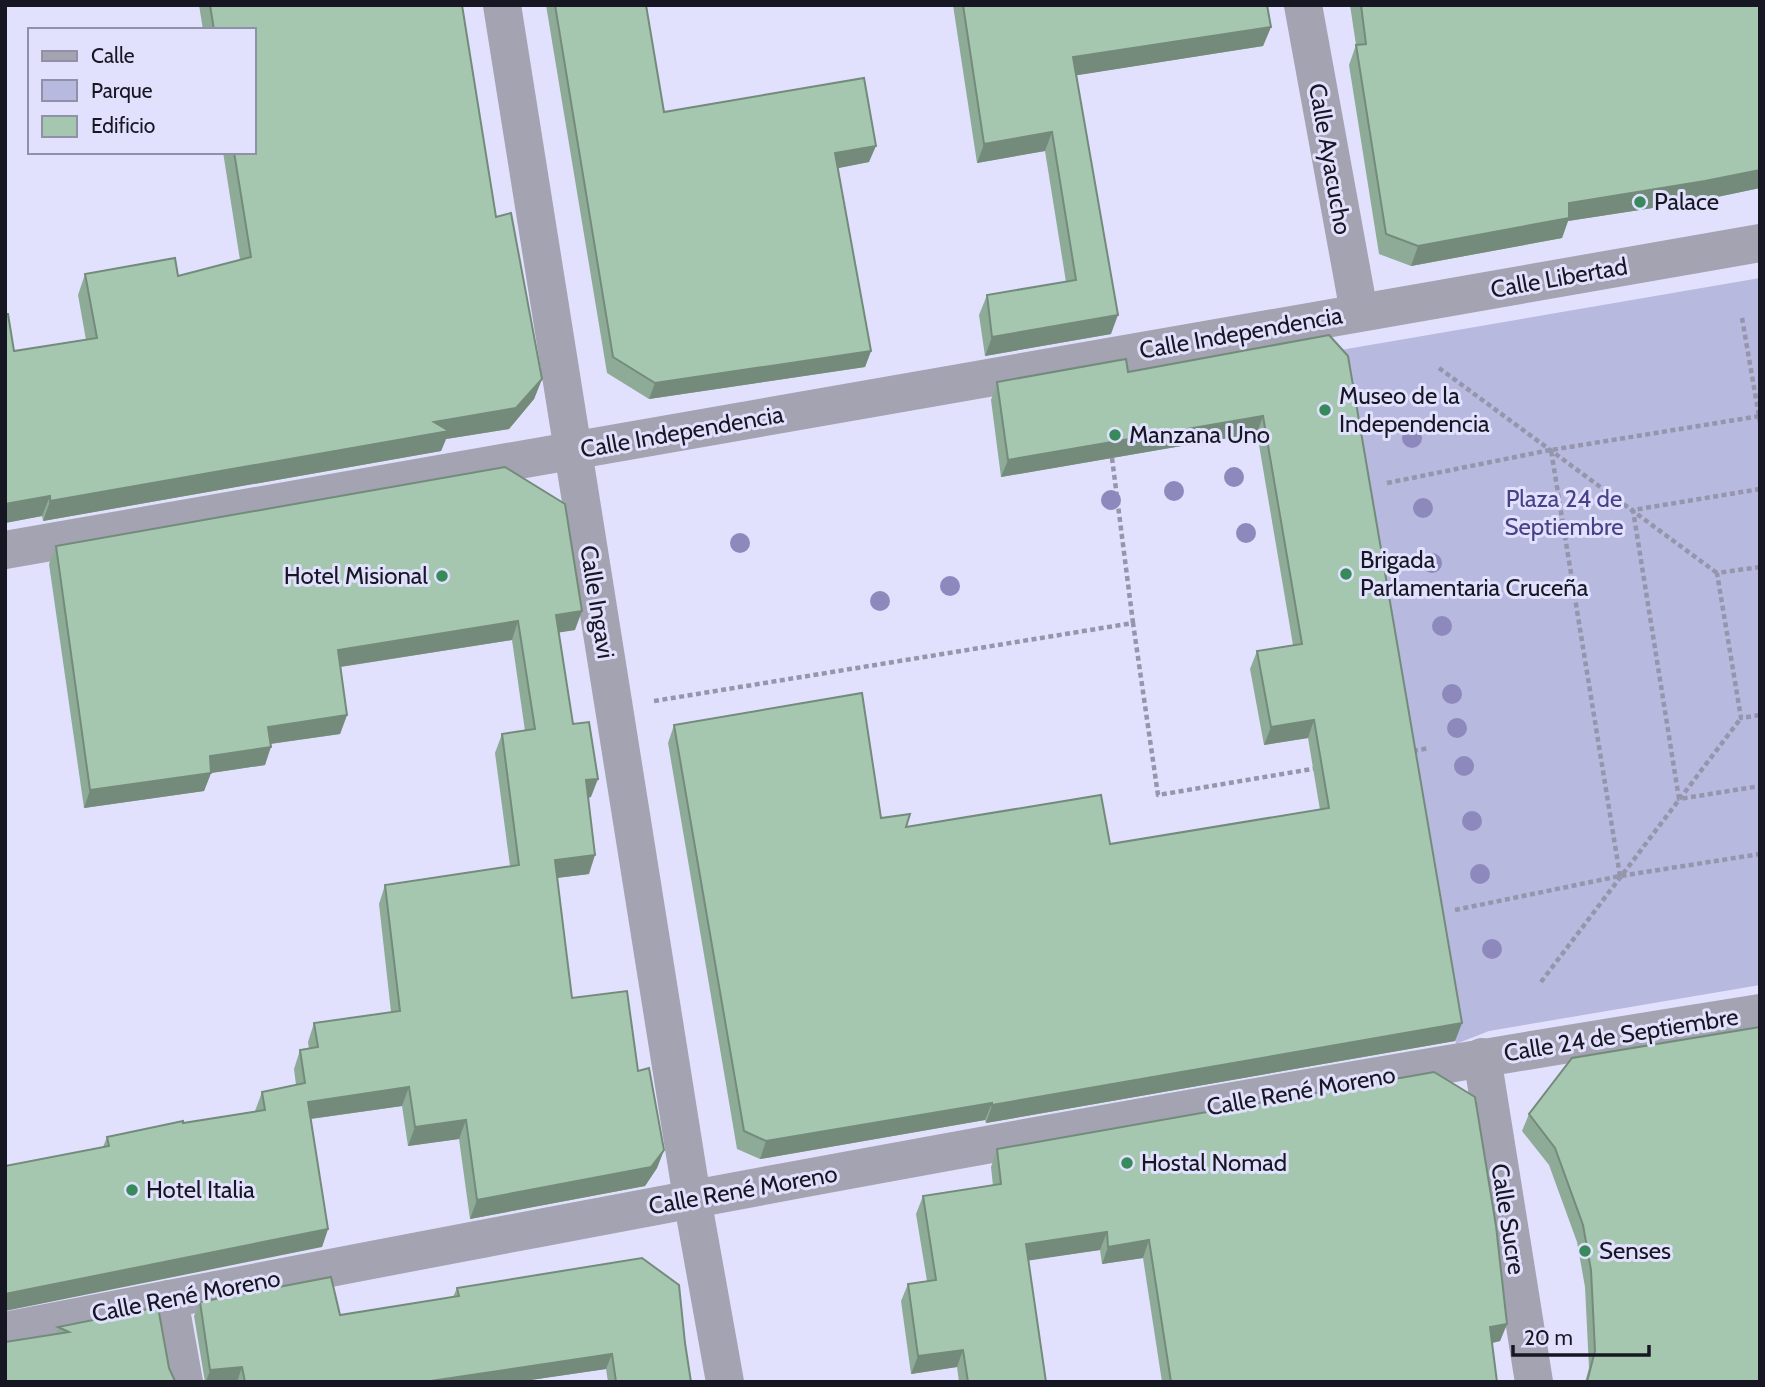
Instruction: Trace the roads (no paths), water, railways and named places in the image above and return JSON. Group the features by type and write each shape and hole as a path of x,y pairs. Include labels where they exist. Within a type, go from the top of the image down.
{"street":[{"name":"Calle Ingavi","path":"502,5 692,1198 725,1382"},
{"name":"Calle Ayacucho","path":"1303,5 1359,312"},
{"name":"Calle Libertad","path":"1359,312 1760,243"},
{"name":"Calle Independencia","path":"5,550 1359,312"},
{"name":"Calle 24 de Septiembre","path":"1482,1057 1760,1013"},
{"name":"Calle René Moreno","path":"5,1331 692,1198 1482,1057"},
{"name":"Calle Sucre","path":"1482,1057 1534,1382"},
{"path":"169,1299 184,1382"}],"place":[{"name":"Palace","path":"1640,202"},
{"name":"Museo de la Independencia","path":"1325,410"},
{"name":"Manzana Uno","path":"1115,435"},
{"name":"Brigada Parlamentaria Cruceña","path":"1346,574"},
{"name":"Hotel Misional","path":"442,576"},
{"name":"Hostal Nomad","path":"1127,1163"},
{"name":"Hotel Italia","path":"132,1190"},
{"name":"Senses","path":"1585,1251"}],"park label":[{"name":"Plaza 24 de Septiembre","path":"1564,513"}]}
